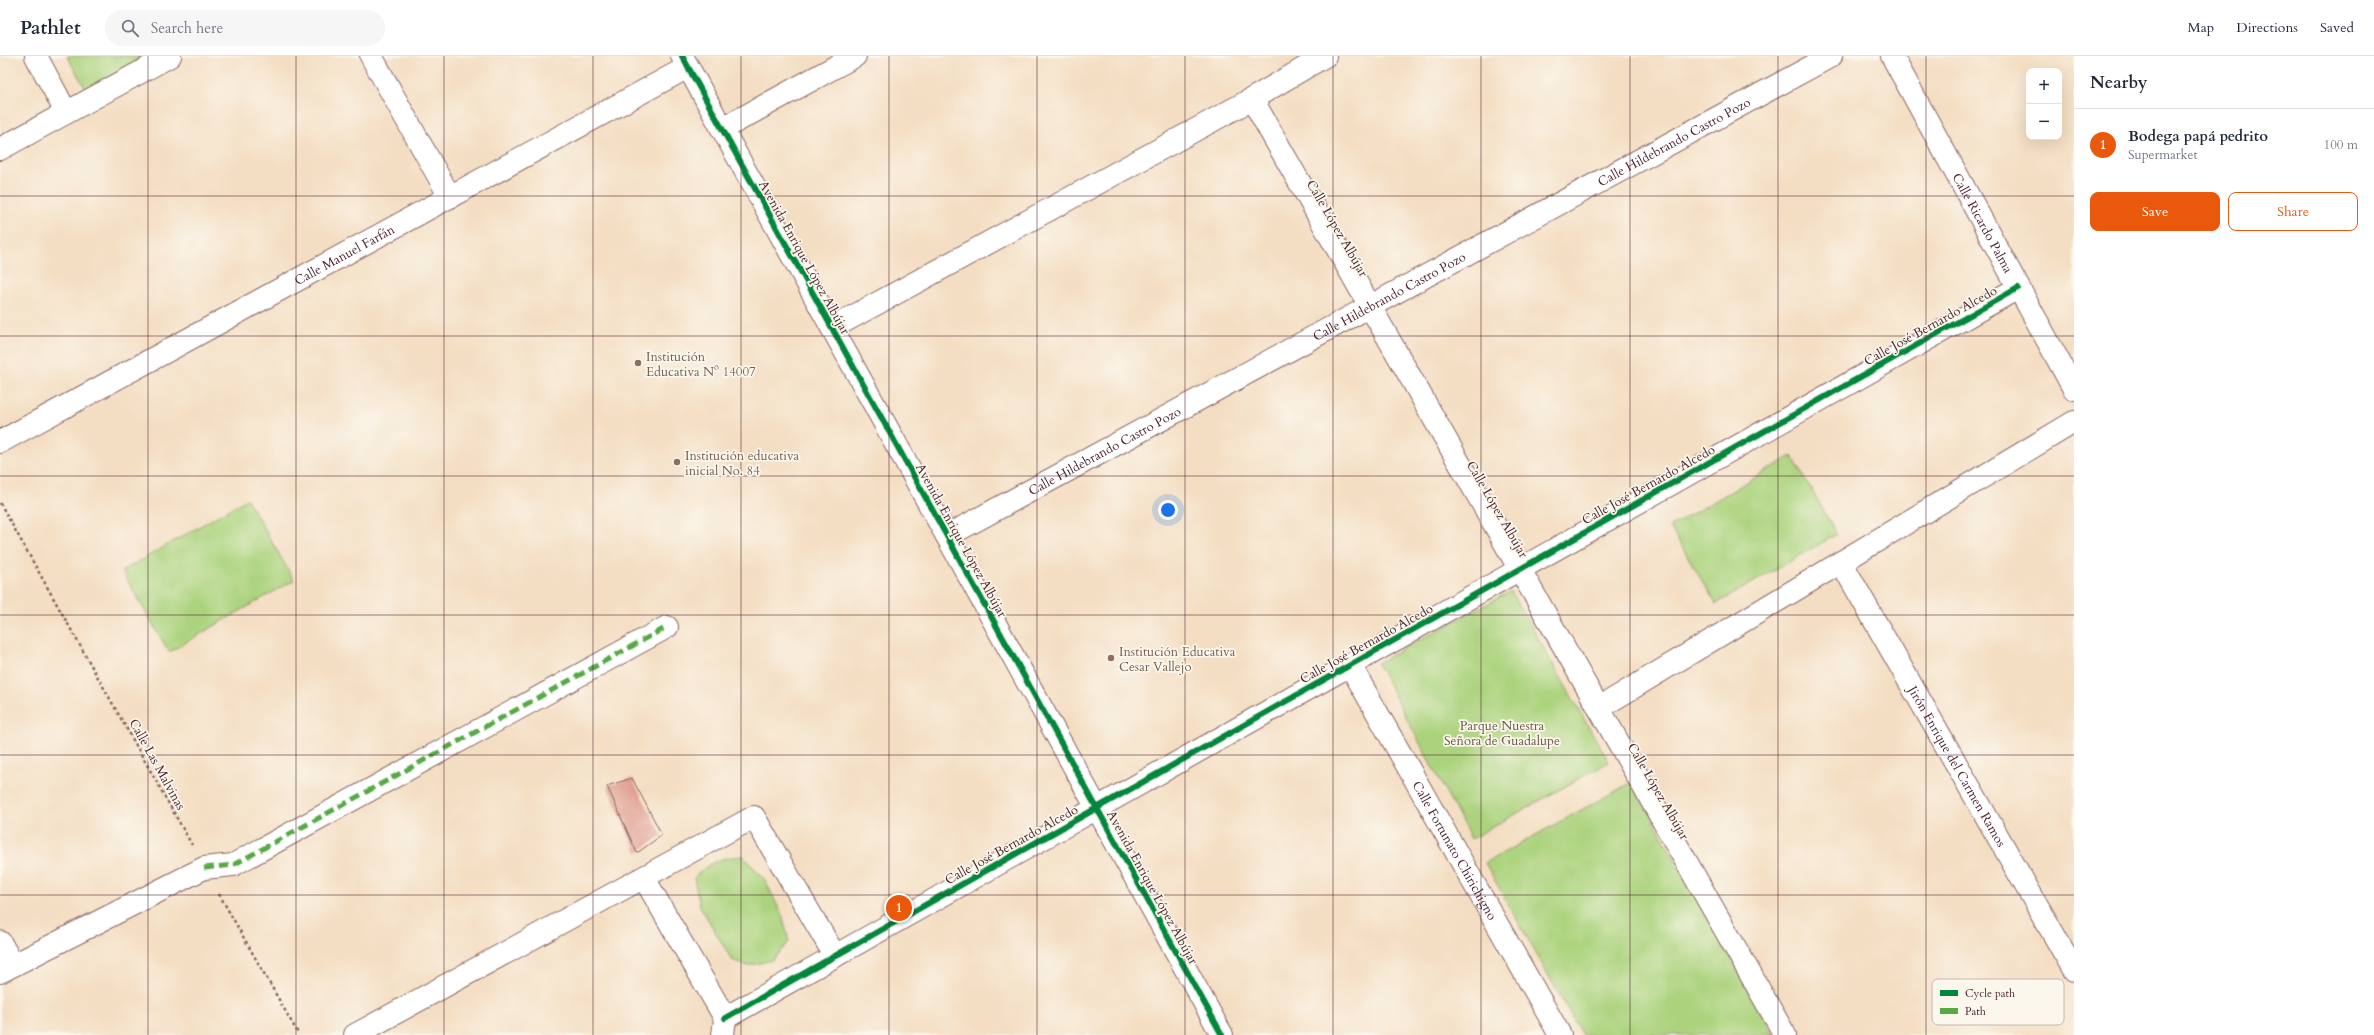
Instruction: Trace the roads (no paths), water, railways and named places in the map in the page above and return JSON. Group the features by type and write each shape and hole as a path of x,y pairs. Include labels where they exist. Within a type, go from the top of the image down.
{"street":[{"path":"36,56 66,112"},
{"path":"0,149 170,56"},
{"path":"371,56 450,197"},
{"path":"722,129 855,56"},
{"path":"832,328 1252,99 1325,56"},
{"name":"Calle Hildebrando Castro Pozo","path":"947,536 1831,56"},
{"name":"Calle Ricardo Palma","path":"1892,56 2074,389"},
{"name":"Calle Manuel Farfán","path":"0,442 450,197 685,62"},
{"name":"Avenida Enrique López Albújar","path":"685,62 1222,1035"},
{"name":"Calle López Albújar","path":"1252,99 1785,1035"},
{"name":"Calle José Bernardo Alcedo","path":"724,1026 835,956 2018,288"},
{"path":"1599,708 2074,422"},
{"name":"Jirón Enrique del Carmen Ramos","path":"1841,562 2074,970"},
{"path":"0,942 6,968 204,868 233,865 667,627"},
{"name":"Calle Fortunato Chirichigno","path":"1350,665 1560,1035"},
{"path":"356,1035 754,817 835,956"},
{"path":"644,878 724,1026"}],"place":[{"name":"Institución Educativa Nº 14007","path":"638,363"},
{"name":"Institución educativa inicial No. 84","path":"677,462"},
{"name":"Institución Educativa Cesar Vallejo","path":"1111,658"},
{"name":"Bodega papá pedrito","path":"899,908"}],"park label":[{"name":"Parque Nuestra Señora de Guadalupe","path":"1502,732"}]}
